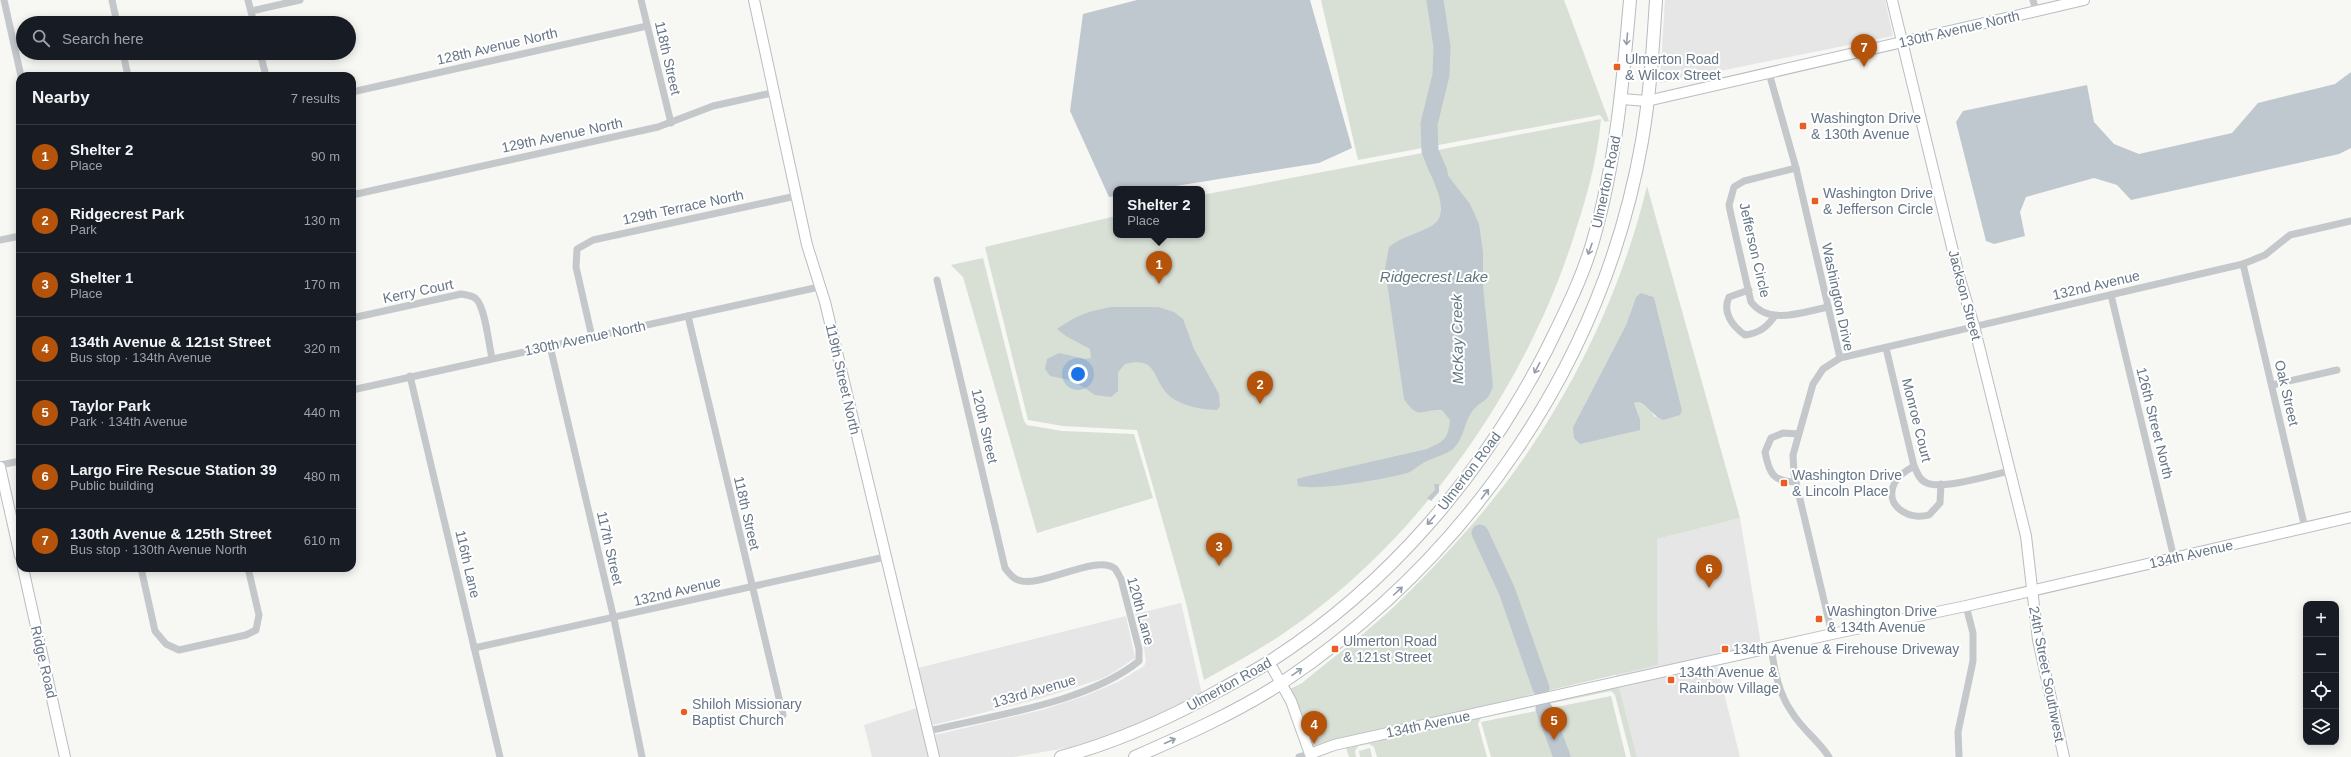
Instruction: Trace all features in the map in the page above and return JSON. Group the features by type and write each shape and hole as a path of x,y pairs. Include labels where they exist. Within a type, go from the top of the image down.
{"main road":[{"name":"Ulmerton Road","path":"1061,757 1116,739 1173,715 1269,662 1362,592 1403,552 1459,488 1502,427 1536,371 1568,306 1592,244 1610,174 1622,99 1630,0"},
{"name":"Ulmerton Road","path":"1135,757 1234,710 1281,683 1322,654 1401,588 1471,513 1525,439 1552,393 1575,348 1599,290 1631,192 1647,101 1656,0"}],"street":[{"path":"4,0 16,54"},
{"path":"112,0 115,16"},
{"path":"248,0 252,16"},
{"path":"251,11 300,0"},
{"name":"118th Street","path":"641,0 670,123"},
{"name":"119th Street North","path":"754,0 776,92 796,196 826,310 929,731 934,757"},
{"name":"Jackson Street","path":"1892,0 1959,276 1974,326 2026,536 2031,591"},
{"path":"2033,0 2036,11"},
{"name":"130th Avenue North","path":"1622,99 1647,101 2084,0"},
{"name":"128th Avenue North","path":"356,91 647,26"},
{"path":"17,60 20,72"},
{"path":"125,60 127,72"},
{"path":"262,60 265,72"},
{"name":"Washington Drive","path":"1770,73 1796,168 1840,358 1823,369 1813,384 1793,455 1796,482 1832,634"},
{"name":"129th Avenue North","path":"356,194 670,123 713,106 776,92"},
{"name":"Jefferson Circle","path":"1796,168 1744,181 1734,187 1731,194 1729,205 1751,302 1758,311 1774,317 1828,307"},
{"name":"129th Terrace North","path":"592,337 576,267 577,249 593,240 796,196"},
{"name":"132nd Avenue","path":"1840,358 2243,264 2265,255 2290,235 2351,221"},
{"path":"0,240 16,237"},
{"name":"Oak Street","path":"2243,264 2306,528"},
{"name":"120th Street","path":"937,280 1005,568 1011,576 1020,581 1030,581 1093,566 1106,565 1115,568"},
{"name":"130th Avenue North","path":"356,389 819,287"},
{"path":"1749,290 1729,297 1726,304 1730,322 1745,335 1756,334 1766,328 1774,317"},
{"name":"Kerry Court","path":"356,317 461,294 472,296 478,300 481,308 492,358"},
{"name":"126th Street North","path":"2111,295 2174,558"},
{"name":"118th Street","path":"688,316 751,587 783,715"},
{"name":"117th Street","path":"550,346 614,619 642,757"},
{"name":"Monroe Court","path":"1886,348 1914,466 1919,477 1927,483 1941,484 2010,471"},
{"path":"2272,385 2337,370"},
{"name":"116th Lane","path":"410,376 500,757"},
{"path":"1796,482 1782,482 1772,474 1765,452 1771,438 1783,433 1798,434"},
{"path":"16,462 0,466 16,538"},
{"path":"1914,466 1900,476 1893,488 1894,502 1903,513 1910,517 1921,517 1936,510 1940,503 1941,484"},
{"name":"134th Avenue","path":"1299,757 1310,755 1334,745 1771,647 1966,606 2351,517"},
{"name":"132nd Avenue","path":"474,648 614,619 751,587 886,558"},
{"name":"120th Lane","path":"1115,568 1121,579 1139,649 1139,661"},
{"name":"Ridge Road","path":"24,572 65,757"},
{"path":"141,572 156,631 166,644 179,650 246,636 256,630 259,615 249,572"},
{"name":"24th Street Southwest","path":"2031,591 2038,640 2064,757"},
{"path":"1959,757 1958,732 1973,660 1973,633 1966,606"},
{"path":"1771,647 1776,682 1782,696 1793,715 1829,757"},
{"name":"133rd Avenue","path":"929,731 1040,705 1084,691 1116,677 1139,661"},
{"path":"1269,662 1291,701 1310,755"}],"shaded area":[{"path":"1321,0 1564,0 1609,121 1605,122 1600,115 1358,160"},
{"path":"1665,0 1885,0 1893,36 1660,83"},
{"path":"1601,119 1597,151 1586,198 1571,245 1550,301 1524,356 1493,410 1458,462 1419,511 1377,556 1332,597 1274,640 1204,680 1186,603 1137,430 1063,426 1028,420 985,247 1113,217 1113,238 1205,238 1205,194"},
{"path":"1647,186 1740,518 1657,539 1658,665 1312,746 1290,689 1302,683 1367,630 1421,580 1472,525 1518,466 1551,416 1585,354 1615,288 1638,220","holes":["1644,294 1654,297 1682,410 1655,417 1649,409 1639,402 1634,403 1640,423 1573,427 1626,325 1636,297"]},
{"path":"983,258 1024,421 1027,425 1062,431 1134,434 1153,498 1037,533 963,277 951,265"},
{"path":"1740,518 1761,644 1616,677 1616,674 1658,664 1657,539"},
{"path":"1181,603 1202,694 1171,710 1115,734 1071,747 1014,757 939,757 935,735 1042,710 1085,696 1118,682 1144,666 1146,662 1144,648 1135,614"},
{"path":"1126,616 1135,658 1114,672 1101,679 1039,699 933,725 918,668"},
{"path":"1717,665 1740,757 1637,757 1619,687"},
{"path":"1619,687 1637,757 1631,757 1615,695 1611,691 1481,718 1478,724 1487,757 1377,757 1374,747 1369,744 1358,746 1355,751 1356,757 1349,757 1346,748"},
{"path":"1611,696 1626,757 1491,757 1481,722"},
{"path":"917,703 930,757 872,757 864,725 917,708"},
{"path":"1370,748 1372,757 1360,757 1359,751"}],"water":[{"path":"1137,0 1310,0 1352,148 1319,163 1176,186 1113,186 1113,196 1109,197 1070,111 1083,14"},
{"path":"2351,72 2351,148 2339,154 2131,200 2117,185 2094,178 2026,197 2020,212 2025,236 1994,244 1986,241 1956,122 1963,111 2087,85 2094,122 2114,144 2139,154 2232,133 2258,103 2335,84"},
{"name":"Ridgecrest Lake","path":"1430,151 1440,157 1449,177 1470,204 1479,224 1483,252 1483,286 1493,386 1487,398 1471,413 1457,445 1453,449 1418,466 1411,472 1336,486 1298,486 1297,479 1427,449 1441,442 1448,432 1450,420 1442,410 1417,412 1409,406 1404,399 1385,269 1389,247 1400,240 1433,225 1441,212 1439,195 1426,164"},
{"path":"1641,293 1654,297 1682,410 1680,415 1663,420 1639,402 1634,403 1640,419 1640,430 1580,444 1574,438 1573,427 1626,325 1636,297"},
{"path":"1112,307 1158,307 1174,312 1183,319 1194,349 1219,394 1220,406 1217,410 1193,407 1172,398 1165,392 1150,367 1144,363 1136,362 1125,364 1118,372 1118,391 1111,397 1095,395 1074,381 1050,376 1045,369 1047,359 1059,353 1085,359 1091,358 1090,349 1066,336 1057,329 1070,320 1083,314"},
{"path":"1434,484 1439,484 1439,492 1431,501 1427,498 1435,490"}],"waterway":[{"name":"McKay Creek","path":"1435,0 1442,47 1441,75 1429,124 1430,151 1439,172"},
{"name":"McKay Creek","path":"1480,533 1507,591 1541,688"},
{"name":"McKay Creek","path":"1544,709 1562,757"}],"place":[{"name":"Ulmerton Road & Wilcox Street","path":"1617,67"},
{"name":"130th Avenue & 125th Street","path":"1864,67"},
{"name":"Washington Drive & 130th Avenue","path":"1803,126"},
{"name":"Washington Drive & Jefferson Circle","path":"1815,201"},
{"name":"Shelter 2","path":"1159,284"},
{"name":"Ridgecrest Park","path":"1260,404"},
{"name":"Washington Drive & Lincoln Place","path":"1784,483"},
{"name":"Shelter 1","path":"1219,566"},
{"name":"Largo Fire Rescue Station 39","path":"1709,588"},
{"name":"Washington Drive & 134th Avenue","path":"1819,619"},
{"name":"Ulmerton Road & 121st Street","path":"1335,649"},
{"name":"134th Avenue & Firehouse Driveway","path":"1725,649"},
{"name":"134th Avenue & Rainbow Village","path":"1671,680"},
{"name":"Shiloh Missionary Baptist Church","path":"684,712"},
{"name":"Taylor Park","path":"1554,740"},
{"name":"134th Avenue & 121st Street","path":"1314,744"}]}
